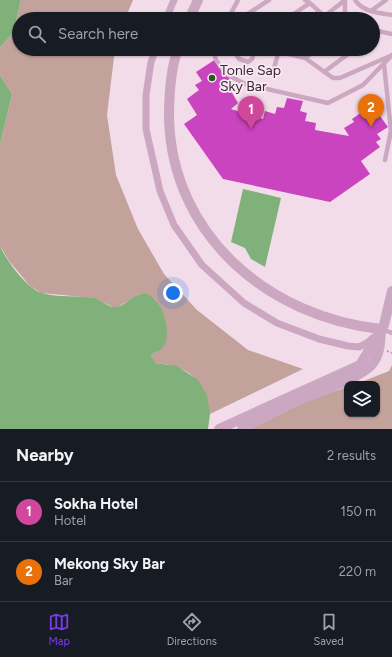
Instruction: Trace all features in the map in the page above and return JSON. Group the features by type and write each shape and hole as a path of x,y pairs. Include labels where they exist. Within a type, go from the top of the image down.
{"street":[{"path":"169,12 174,0"},
{"path":"192,12 198,0"},
{"path":"153,56 146,96 146,129 160,191 174,225 202,265 244,303 276,324 348,346 359,347 367,343 381,329"},
{"path":"176,56 171,81 169,107 172,150 182,188 201,225 229,261 262,287 296,306 323,317 381,329"},
{"path":"220,429 360,364 386,318 392,292"},
{"path":"242,429 294,402 369,368 374,363 380,348 381,329"}],"lane":[{"path":"232,12 238,0"},
{"path":"251,12 270,0"},
{"path":"305,0 310,3 317,12"},
{"path":"330,12 345,0"},
{"path":"345,0 345,12"},
{"path":"355,0 359,6 375,12"},
{"path":"371,11 386,0"},
{"path":"296,12 310,3"},
{"path":"380,13 392,16"},
{"path":"380,31 392,34"},
{"path":"215,56 226,74 245,84 328,103 364,85 392,55"},
{"path":"298,56 305,58 333,78 340,78 392,55"},
{"path":"237,56 239,60 248,62 252,59 253,56"},
{"path":"273,72 276,56"},
{"path":"324,72 346,56"},
{"path":"384,64 391,131 385,160"},
{"path":"381,329 392,333"}],"shaded area":[{"path":"0,0 21,0 18,12 12,12 12,34 0,47"},
{"path":"21,0 133,0 128,12 18,12"},
{"path":"12,34 12,56 114,56 107,115 116,175 138,229 164,274 197,310 248,350 303,369 210,414 199,383 193,376 177,367 154,363 151,356 162,344 166,331 166,324 162,311 155,299 139,294 118,307 113,307 93,298 41,293 30,286 9,261 0,246 0,145 12,94 0,75 0,47"},
{"path":"0,75 12,94 0,145"},
{"path":"243,189 281,198 265,267 251,259 245,248 231,242"},
{"path":"0,246 7,259 24,280 30,286 42,293 48,295 94,298 113,307 124,304 137,295 146,294 152,297 161,308 164,316 167,338 164,346 151,356 155,363 177,366 198,380 207,395 210,414 208,429 0,429"},
{"path":"392,365 392,429 247,429 312,399 344,388 344,417 380,417 380,381 364,381 389,371"}],"building":[{"path":"216,59 231,81 227,84 238,103 231,109 263,119 265,111 275,114 277,107 284,108 287,98 303,101 300,111 307,113 305,121 316,123 315,130 349,136 344,128 354,122 352,119 372,105 388,127 377,134 381,139 376,142 380,147 361,161 370,174 330,202 223,179 184,124 197,115 187,99 199,90 195,85 202,81 196,72"}],"place":[{"name":"Tonle Sap Sky Bar","path":"212,78"},
{"name":"Mekong Sky Bar","path":"371,127"},
{"name":"Sokha Hotel","path":"251,129"}]}
